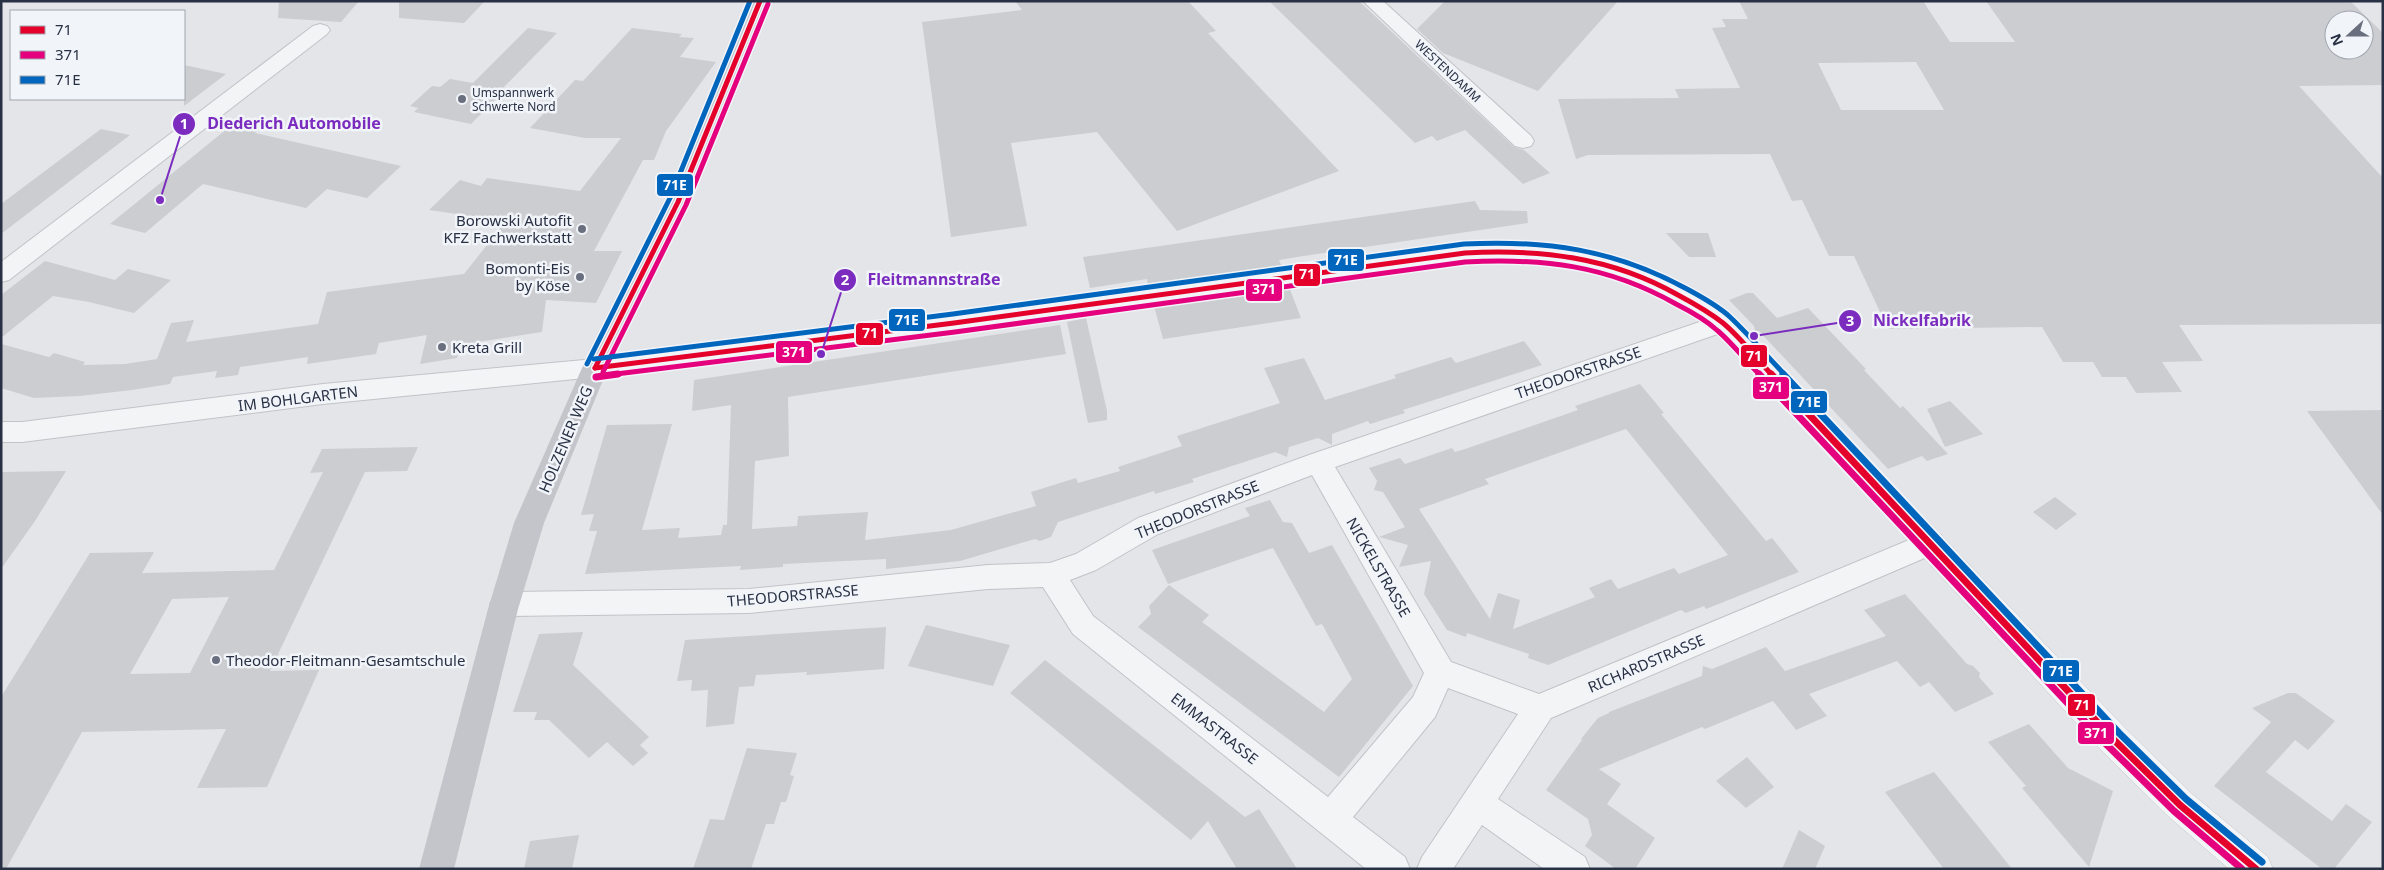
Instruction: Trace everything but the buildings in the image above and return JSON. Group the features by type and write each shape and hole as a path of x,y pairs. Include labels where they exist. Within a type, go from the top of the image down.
{"main road":[{"name":"HOLZENER WEG","path":"436,869 505,604 529,523 561,444 595,368 678,202 760,1"}],"street":[{"name":"WESTENDAMM","path":"1372,1 1523,141"},
{"path":"1,274 320,30"},
{"path":"595,368 836,339 1303,273 1488,250 1522,250 1576,257 1628,272 1671,290 1700,306 1723,323 2113,739 2180,805 2256,869"},
{"name":"THEODORSTRASSE","path":"505,604 749,601 988,577 1051,575 1086,562 1148,526 1318,462 1723,323"},
{"name":"IM BOHLGARTEN","path":"1,432 22,432 340,392 595,368"},
{"name":"NICKELSTRASSE","path":"1318,462 1440,672"},
{"name":"RICHARDSTRASSE","path":"1540,708 1931,543"},
{"name":"EMMASTRASSE","path":"1051,575 1083,625 1331,818 1393,869"},
{"path":"1331,818 1424,708 1440,672 1540,708 1434,869"},
{"path":"1478,804 1573,869"}],"transit line":[{"name":"71E","path":"587,364 670,198 750,1"},
{"name":"71","path":"595,368 678,202 760,1"},
{"name":"371","path":"603,372 686,205 768,4"},
{"name":"71E","path":"594,359 953,314 1464,244 1536,243 1570,247 1603,254 1635,264 1667,278 1698,295 1729,316 2119,733 2186,799 2262,862"},
{"name":"71","path":"595,368 954,323 1465,253 1536,252 1601,262 1662,286 1723,323 2113,739 2180,805 2256,869"},
{"name":"371","path":"596,377 955,332 1465,262 1534,261 1567,264 1598,271 1658,294 1717,330 2107,745 2174,811 2242,869"}],"place":[{"name":"Umspannwerk Schwerte Nord","path":"462,99"},
{"name":"Diederich Automobile","path":"160,200"},
{"name":"Borowski Autofit KFZ Fachwerkstatt","path":"582,229"},
{"name":"Bomonti-Eis by Köse","path":"580,277"},
{"name":"Nickelfabrik","path":"1754,336"},
{"name":"Kreta Grill","path":"442,347"},
{"name":"Fleitmannstraße","path":"821,354"},
{"name":"Theodor-Fleitmann-Gesamtschule","path":"216,660"}]}
